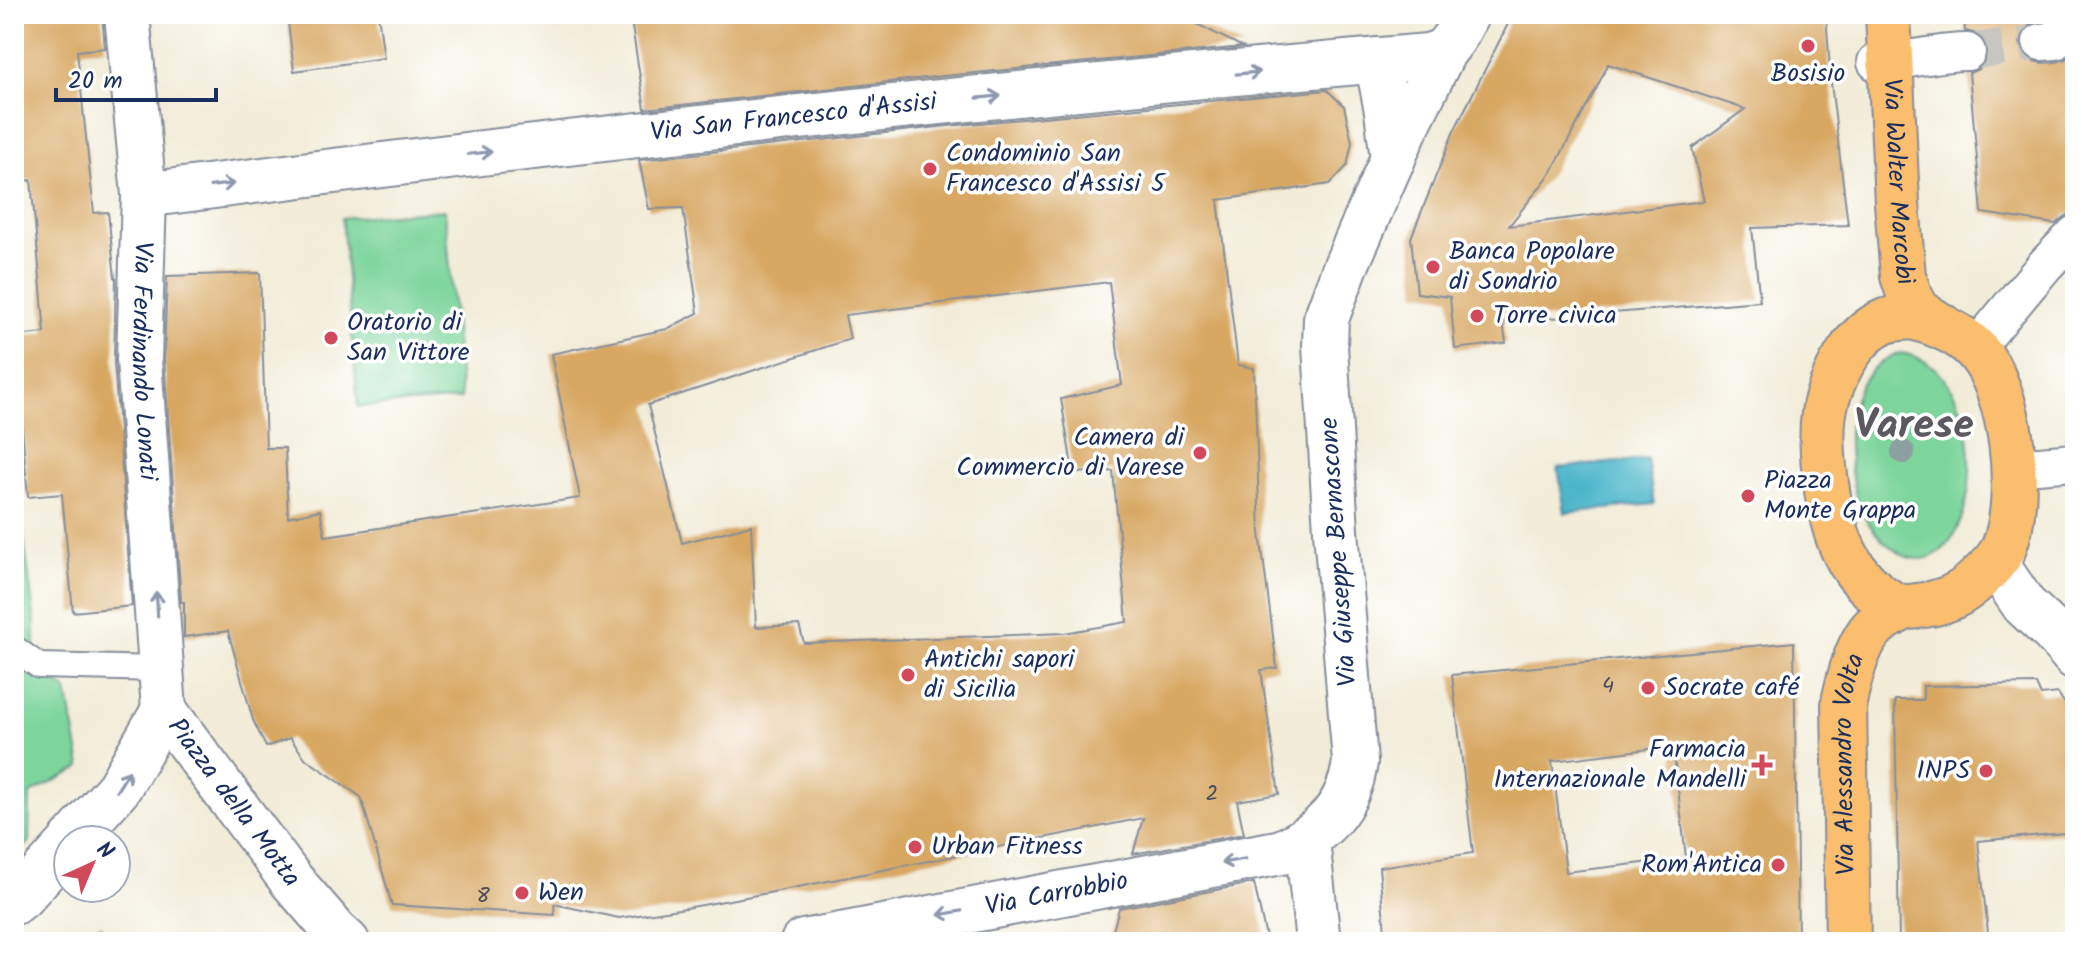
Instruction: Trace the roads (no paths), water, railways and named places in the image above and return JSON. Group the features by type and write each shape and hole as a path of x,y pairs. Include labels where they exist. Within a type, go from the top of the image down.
{"main road":[{"name":"Via Walter Marcobi","path":"1873,14 1883,62 1903,276 1918,311 1961,340"},
{"name":"Via Walter Marcobi","path":"1880,323 1878,306 1884,286 1883,62 1888,14"},
{"path":"1912,317 1930,322 1961,340 1995,378 2003,405 2014,467 2007,538 2003,550 1985,571 1958,595 1943,602 1904,607 1885,600 1862,580 1844,552 1835,527 1824,470 1827,400 1843,361 1856,342 1880,323 1912,317"},
{"name":"Via Alessandro Volta","path":"1848,942 1844,702 1862,646 1874,626 1904,607"}],"street":[{"name":"Via Ferdinando Lonati","path":"127,14 144,195 139,360 162,689"},
{"name":"Via Giuseppe Bernascone","path":"1307,840 1339,808 1353,777 1355,762 1336,531 1326,319 1393,159 1444,51 1467,14"},
{"path":"2041,42 2055,41 2073,14"},
{"name":"Via San Francesco d'Assisi","path":"144,195 450,156 912,104 1435,55 1444,51"},
{"path":"1883,62 1967,52"},
{"path":"1377,60 1393,159"},
{"path":"1961,340 2075,234"},
{"path":"2014,467 2075,462"},
{"path":"2003,550 1998,567 2024,605 2075,657"},
{"path":"1958,595 1979,594 2024,605"},
{"name":"Piazza della Motta","path":"86,824 118,789 162,689"},
{"name":"Piazza della Motta","path":"162,689 292,881 347,942"},
{"path":"1307,840 1318,942"},
{"name":"Via Carrobbio","path":"803,942 1282,852 1307,840"},
{"path":"14,902 52,862"}],"lane":[{"path":"14,648 39,666 162,689"}],"water":[{"path":"1647,459 1654,504 1565,513 1558,468"}],"tunnel":[{"path":"1967,52 2041,42"}],"place":[{"name":"Bosisio","path":"1808,46"},
{"name":"Condominio San Francesco d'Assisi 5","path":"930,169"},
{"name":"Banca Popolare di Sondrio","path":"1433,267"},
{"name":"Torre civica","path":"1477,316"},
{"name":"Oratorio di San Vittore","path":"331,338"},
{"name":"Camera di Commercio di Varese","path":"1200,453"},
{"name":"Piazza Monte Grappa","path":"1748,496"},
{"name":"Antichi sapori di Sicilia","path":"908,675"},
{"name":"Socrate café","path":"1648,688"},
{"name":"Farmacia Internazionale Mandelli","path":"1762,765"},
{"name":"INPS","path":"1986,771"},
{"name":"Urban Fitness","path":"915,847"},
{"name":"Rom'Antica","path":"1778,865"},
{"name":"Wen","path":"522,893"}],"district":[{"name":"Varese","path":"1914,426"}]}
